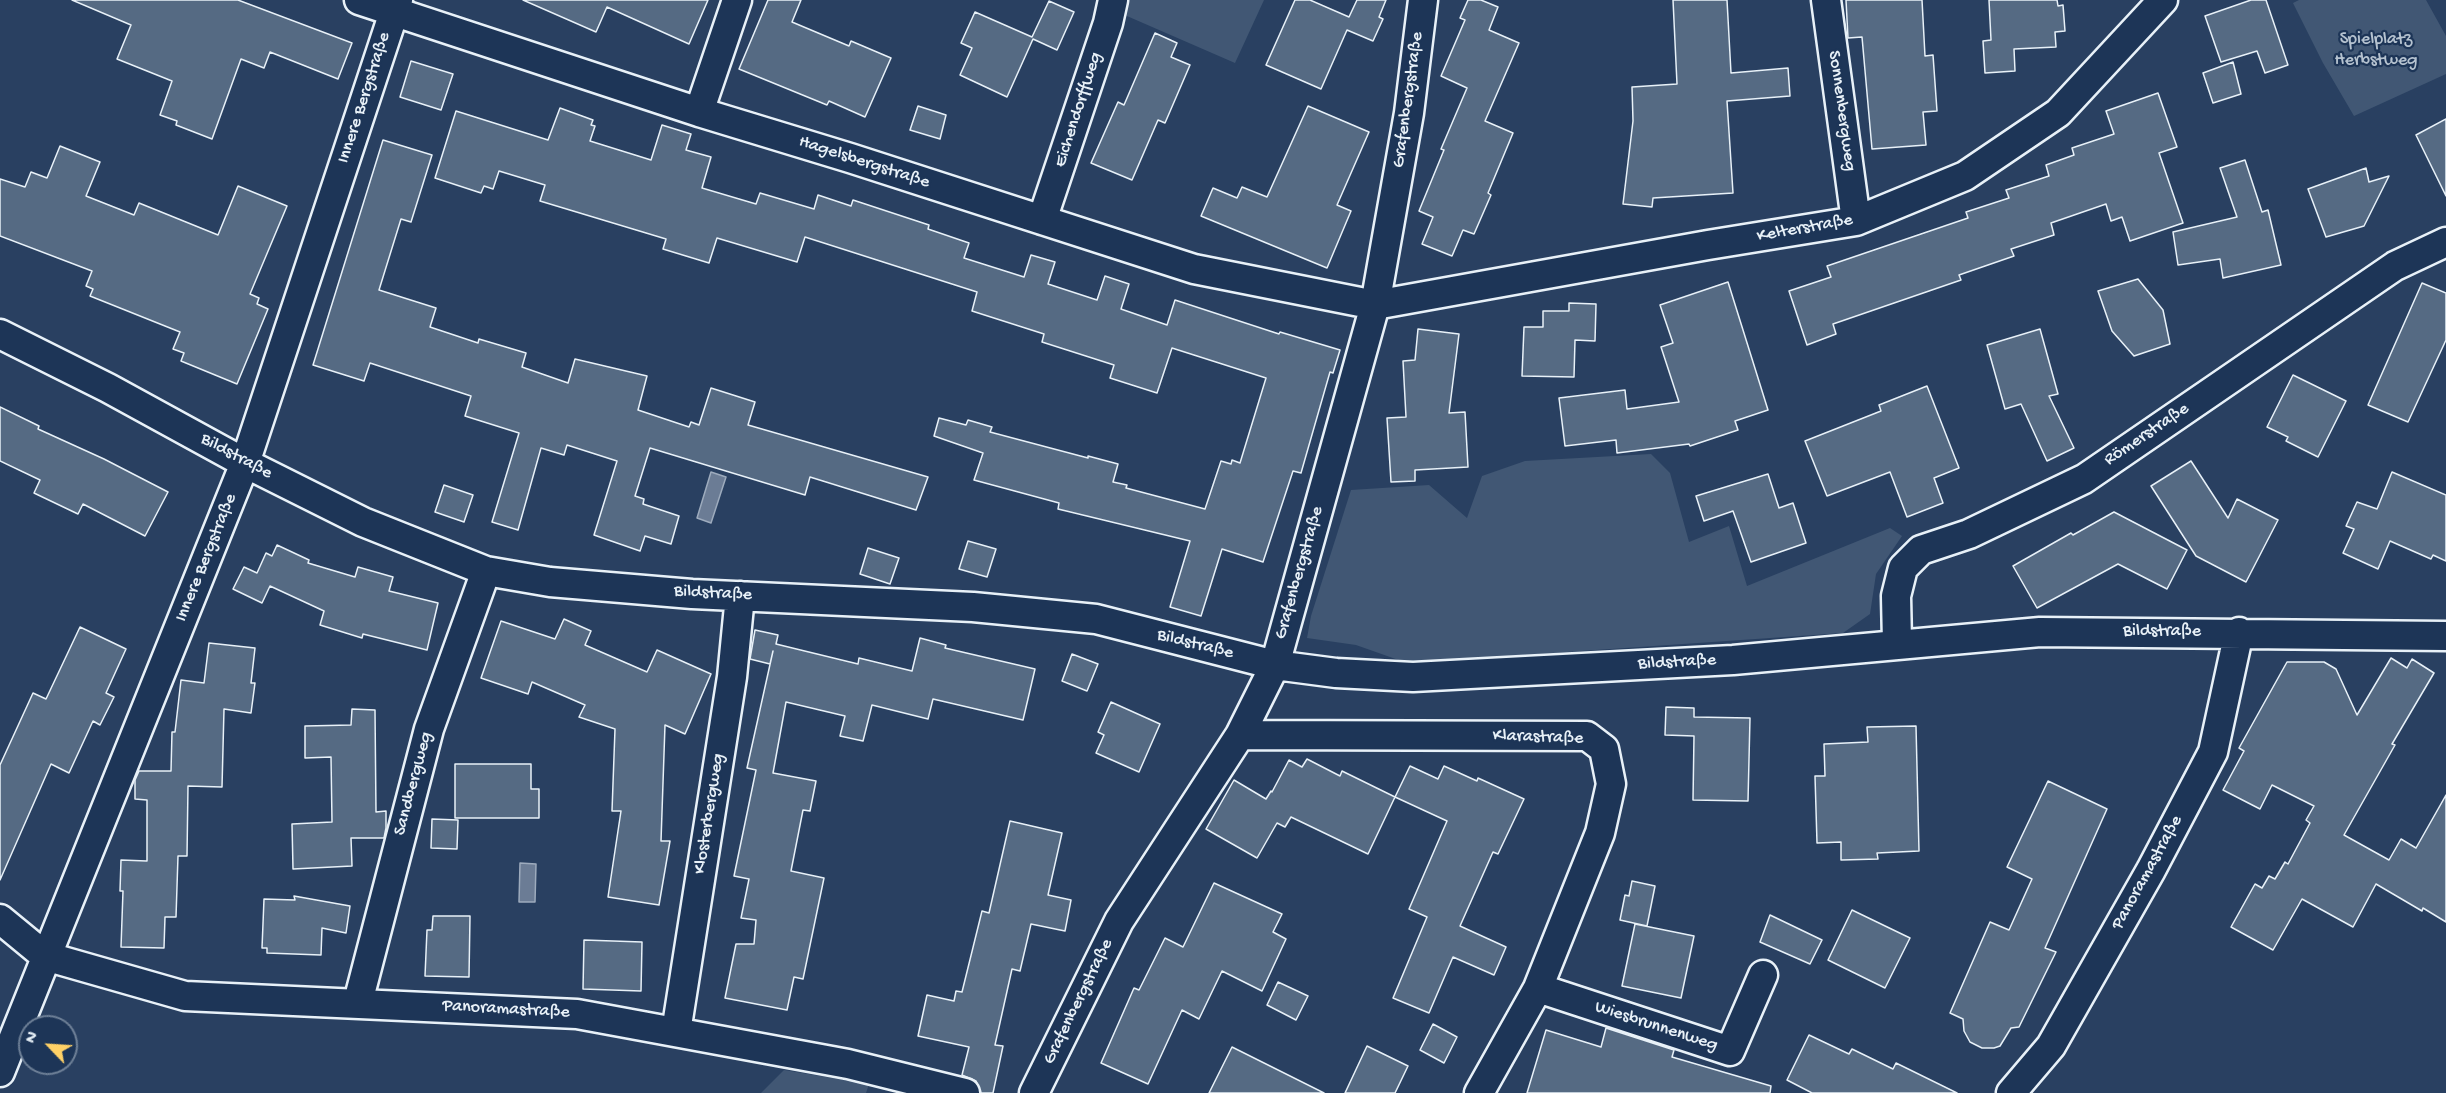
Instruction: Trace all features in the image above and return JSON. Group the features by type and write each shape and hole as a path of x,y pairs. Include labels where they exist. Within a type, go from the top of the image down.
{"street":[{"name":"Hagelsbergstraße","path":"359,0 396,5 699,112 850,158 1194,269 1375,305"},
{"path":"699,112 737,0"},
{"name":"Eichendorffweg","path":"1042,220 1108,23 1113,0"},
{"name":"Grafenbergstraße","path":"1034,1093 1119,921 1240,735 1275,665 1375,305 1409,113 1423,0"},
{"name":"Sonnenbergweg","path":"1826,0 1857,221"},
{"name":"Kelterstraße","path":"1375,305 1708,245 1857,221 1965,176 2058,113 2163,0"},
{"name":"Innere Bergstraße","path":"0,1072 245,463 396,5"},
{"name":"Römerstraße","path":"1897,643 1896,596 1903,568 1921,550 1969,534 2084,479 2395,266 2446,242"},
{"name":"Bildstraße","path":"0,334 108,388 245,463 363,522 486,571 550,582 693,594 973,607 1096,619 1275,665 1336,673 1413,677 1733,660 1897,643 2040,632 2446,636"},
{"name":"Sandbergweg","path":"358,1002 429,729 486,571"},
{"name":"Klosterbergweg","path":"676,1032 732,677 740,596"},
{"name":"Panoramastraße","path":"2011,1093 2051,1046 2151,870 2213,752 2239,633"},
{"name":"Klarastraße","path":"1240,735 1587,736 1604,749 1611,784 1600,833 1538,988 1479,1093"},
{"path":"0,919 45,956"},
{"name":"Panoramastraße","path":"45,956 185,996 358,1002 577,1014 848,1064 965,1093"},
{"name":"Wiesbrunnenweg","path":"1538,988 1730,1051 1763,975"}],"green space":[{"path":"1123,0 1264,0 1235,63 1120,13"},
{"name":"Spielplatz Herbstweg","path":"2299,0 2426,0 2446,36 2446,74 2354,116 2323,63 2293,3"},
{"path":"1651,454 1670,473 1689,542 1729,526 1747,586 1890,528 1902,536 1876,574 1870,614 1843,633 1407,663 1356,645 1307,638 1311,616 1351,490 1429,485 1467,518 1482,476 1525,461"},
{"path":"784,1070 869,1084 866,1093 761,1093"}],"shaded area":[{"path":"711,472 726,477 711,523 697,518"},
{"path":"520,863 536,864 535,902 519,902"}],"building":[{"path":"72,0 238,0 352,43 338,79 270,52 264,68 241,59 212,139 176,125 177,121 160,115 172,81 117,59 131,25"},
{"path":"523,0 708,0 689,44 607,7 596,32"},
{"path":"768,0 801,0 792,22 849,46 851,41 891,58 865,117 829,101 827,105 739,69"},
{"path":"1295,0 1310,0 1349,17 1357,0 1386,0 1379,17 1383,19 1373,41 1347,30 1321,89 1266,65"},
{"path":"1468,0 1481,0 1498,7 1489,30 1519,43 1485,121 1513,133 1488,193 1491,195 1474,234 1463,230 1452,256 1422,244 1433,217 1419,211 1444,150 1441,149 1467,88 1441,76 1465,20 1460,18"},
{"path":"1673,0 1727,0 1731,73 1788,68 1790,96 1727,101 1733,193 1653,198 1652,207 1623,204 1633,121 1632,87 1677,84"},
{"path":"1846,0 1922,0 1925,56 1933,55 1937,111 1923,112 1926,145 1872,149 1862,37 1848,38"},
{"path":"1989,0 2057,0 2058,6 2063,5 2065,31 2055,32 2056,47 2014,49 2015,71 1985,73 1983,41 1991,40"},
{"path":"2251,0 2266,0 2288,65 2265,73 2257,51 2221,62 2205,16"},
{"path":"1049,1 1074,12 1057,50 1033,39 1007,97 960,75 972,48 961,43 975,12 1032,37"},
{"path":"1155,33 1177,43 1171,57 1190,65 1165,123 1158,120 1132,180 1091,163 1118,102 1124,105"},
{"path":"411,61 453,74 441,110 400,97"},
{"path":"2233,62 2241,94 2213,103 2203,73"},
{"path":"2158,93 2177,147 2159,153 2183,223 2130,241 2122,217 2111,221 2106,204 2051,223 2054,235 2011,249 2014,256 1959,275 1961,280 1833,324 1836,334 1807,345 1789,291 1831,277 1827,266 1968,218 1966,212 2009,198 2006,190 2049,176 2046,165 2074,155 2072,148 2114,134 2106,111"},
{"path":"918,106 946,115 940,139 910,130"},
{"path":"1308,106 1369,132 1337,205 1351,211 1327,268 1201,216 1213,188 1237,198 1242,187 1267,197"},
{"path":"560,108 593,120 591,125 595,126 590,141 651,160 662,125 691,134 686,150 711,157 702,188 756,204 760,193 814,209 818,195 851,206 853,200 929,225 928,229 969,243 964,258 1024,277 1031,255 1055,262 1048,284 1097,300 1105,276 1129,284 1121,309 1167,325 1175,300 1279,334 1280,332 1340,350 1333,373 1330,372 1301,473 1293,471 1263,562 1222,549 1201,616 1170,607 1190,541 1058,509 1059,503 974,480 983,453 934,436 939,418 966,425 968,420 992,427 990,432 1118,464 1113,482 1127,485 1126,488 1205,509 1221,461 1231,464 1232,460 1240,463 1266,378 1172,348 1157,393 1110,378 1114,365 1042,342 1044,334 972,311 977,292 805,237 797,262 717,238 709,263 663,249 666,239 540,201 545,185 499,171 493,189 484,186 481,193 435,178 456,111 548,140"},
{"path":"2446,119 2446,196 2416,135"},
{"path":"383,140 432,155 411,222 401,219 379,290 436,308 430,327 478,343 479,339 526,353 522,367 568,383 575,359 647,376 638,410 689,427 691,422 699,425 711,388 755,402 748,425 928,477 916,510 810,477 805,495 650,448 635,496 644,499 643,504 679,516 671,544 645,536 640,551 594,535 617,461 567,445 564,455 541,448 518,530 492,522 519,433 465,416 471,396 370,363 364,381 313,365"},
{"path":"60,146 100,162 86,196 134,215 139,203 218,235 238,186 287,206 250,294 259,298 257,304 268,309 237,384 181,361 184,353 173,349 180,332 90,296 93,289 86,286 92,271 0,236 0,179 25,187 31,172 47,178"},
{"path":"2245,160 2262,212 2268,210 2281,265 2223,278 2220,259 2178,265 2173,232 2237,217 2220,168"},
{"path":"2366,168 2369,182 2389,176 2364,226 2326,237 2308,189"},
{"path":"2138,279 2163,310 2170,344 2134,356 2112,331 2098,291"},
{"path":"1728,282 1768,410 1735,421 1738,430 1690,446 1689,444 1617,453 1616,440 1565,446 1559,398 1625,390 1627,409 1679,402 1661,347 1673,343 1660,305"},
{"path":"2422,283 2446,293 2446,340 2408,422 2368,405"},
{"path":"1569,303 1596,304 1595,341 1575,340 1574,377 1522,376 1524,327 1543,327 1543,311 1569,311"},
{"path":"1418,329 1459,334 1449,413 1465,412 1468,467 1415,470 1415,481 1391,482 1387,418 1406,417 1403,361 1415,360"},
{"path":"2040,329 2058,394 2049,396 2074,448 2047,461 2021,404 2005,409 1987,345"},
{"path":"2293,375 2346,401 2318,457 2286,441 2288,437 2267,427"},
{"path":"1927,386 1959,468 1934,478 1943,503 1907,517 1890,472 1827,496 1805,441 1881,411 1879,405"},
{"path":"0,407 39,426 38,429 168,492 145,536 83,504 78,514 34,493 40,480 0,461"},
{"path":"2191,461 2228,518 2237,499 2278,520 2246,582 2196,556 2151,486"},
{"path":"2392,472 2446,495 2446,561 2433,555 2431,559 2390,541 2378,569 2343,553 2354,529 2346,526 2357,502 2377,509"},
{"path":"1768,474 1779,508 1793,503 1806,543 1751,562 1733,511 1704,521 1696,496"},
{"path":"444,485 473,495 464,522 435,512"},
{"path":"2114,512 2187,550 2167,589 2118,564 2037,608 2013,566"},
{"path":"968,541 996,549 987,577 959,569"},
{"path":"277,545 309,560 308,563 355,577 358,567 393,577 389,591 438,603 427,650 363,634 362,638 320,625 324,611 270,586 262,603 233,589 244,567 257,573 266,553 272,556"},
{"path":"868,548 899,558 890,584 860,574"},
{"path":"564,619 591,631 585,645 647,672 657,650 711,674 685,734 665,725 661,841 670,841 659,905 608,897 621,811 612,811 615,729 579,717 585,705 532,682 528,694 481,678 501,621 555,639"},
{"path":"80,627 126,649 106,693 114,697 100,725 93,721 69,773 51,764 0,880 0,765 33,693 46,699"},
{"path":"755,630 778,635 776,644 858,664 859,658 912,671 920,638 946,645 945,648 1035,669 1023,720 933,699 928,719 872,705 863,741 840,736 845,716 786,702 773,773 816,781 810,811 803,810 791,871 824,878 803,979 794,977 787,1010 725,998 736,944 754,944 756,920 741,918 749,879 734,876 756,770 747,768 773,651 770,664 750,659"},
{"path":"209,643 255,648 251,683 255,683 251,713 224,709 222,787 188,786 187,856 178,856 176,917 165,917 164,948 121,947 123,891 120,891 121,860 147,861 147,800 135,799 135,780 139,771 171,771 172,732 175,732 181,680 204,683"},
{"path":"1072,654 1098,664 1087,691 1062,681"},
{"path":"2391,658 2407,668 2412,659 2434,673 2392,744 2395,745 2344,835 2389,860 2401,839 2416,848 2446,795 2446,922 2376,884 2353,927 2302,899 2273,950 2231,927 2255,884 2262,888 2269,876 2275,879 2285,862 2288,864 2310,823 2306,820 2314,806 2272,785 2260,809 2223,790 2244,751 2239,748 2287,662 2324,662 2336,669 2357,715"},
{"path":"1111,702 1160,724 1139,772 1096,753 1104,735 1098,732"},
{"path":"1666,707 1694,708 1694,717 1750,718 1748,801 1693,800 1694,736 1665,735"},
{"path":"352,709 375,710 376,812 386,811 384,838 351,838 352,866 293,869 292,824 332,822 331,757 305,758 305,726 351,725"},
{"path":"1916,726 1919,851 1877,853 1878,859 1841,860 1841,842 1817,843 1815,776 1825,776 1824,744 1868,742 1867,727"},
{"path":"1307,759 1340,776 1342,771 1395,797 1368,854 1291,817 1285,827 1277,823 1257,858 1206,829 1234,780 1266,799 1289,760 1302,767"},
{"path":"455,764 531,764 531,789 539,789 539,818 455,818"},
{"path":"1410,766 1438,779 1444,766 1477,781 1478,778 1524,799 1498,854 1493,852 1460,926 1506,947 1494,975 1453,957 1429,1013 1393,998 1427,917 1409,909 1447,821 1395,797"},
{"path":"2048,781 2107,809 2045,948 2056,952 2019,1027 2011,1028 2000,1046 1982,1048 1970,1042 1964,1031 1963,1019 1950,1013 1990,922 2009,930 2032,879 2007,867"},
{"path":"432,819 458,820 457,849 431,848"},
{"path":"1010,821 1062,833 1048,895 1071,900 1065,931 1031,924 1020,971 1012,969 995,1045 1003,1046 993,1093 981,1093 976,1081 962,1075 969,1047 918,1036 927,995 954,1001 956,991 962,992 982,911 989,913"},
{"path":"1632,881 1655,886 1647,926 1620,920 1625,895 1629,896"},
{"path":"1214,883 1282,914 1273,932 1286,939 1262,991 1222,971 1199,1019 1182,1010 1148,1084 1101,1063 1134,988 1139,990 1165,938 1183,947"},
{"path":"294,896 350,906 346,933 322,928 321,955 267,953 267,948 262,948 264,899 295,900"},
{"path":"1852,910 1910,938 1885,988 1828,960"},
{"path":"1770,915 1822,940 1810,964 1760,942"},
{"path":"433,916 470,916 469,977 425,976 427,930 432,930"},
{"path":"1635,924 1694,936 1681,998 1622,986"},
{"path":"584,940 642,942 641,991 583,989"},
{"path":"1278,982 1308,996 1296,1020 1267,1005"},
{"path":"1433,1024 1457,1037 1444,1063 1420,1050"},
{"path":"1606,1028 1674,1050 1672,1057 1771,1086 1770,1093 1527,1093 1546,1030 1601,1047"},
{"path":"1809,1035 1849,1054 1852,1049 1893,1069 1896,1063 1957,1093 1812,1093 1787,1080"},
{"path":"1367,1046 1408,1066 1395,1093 1345,1093"},
{"path":"1232,1047 1324,1093 1209,1093"}]}
